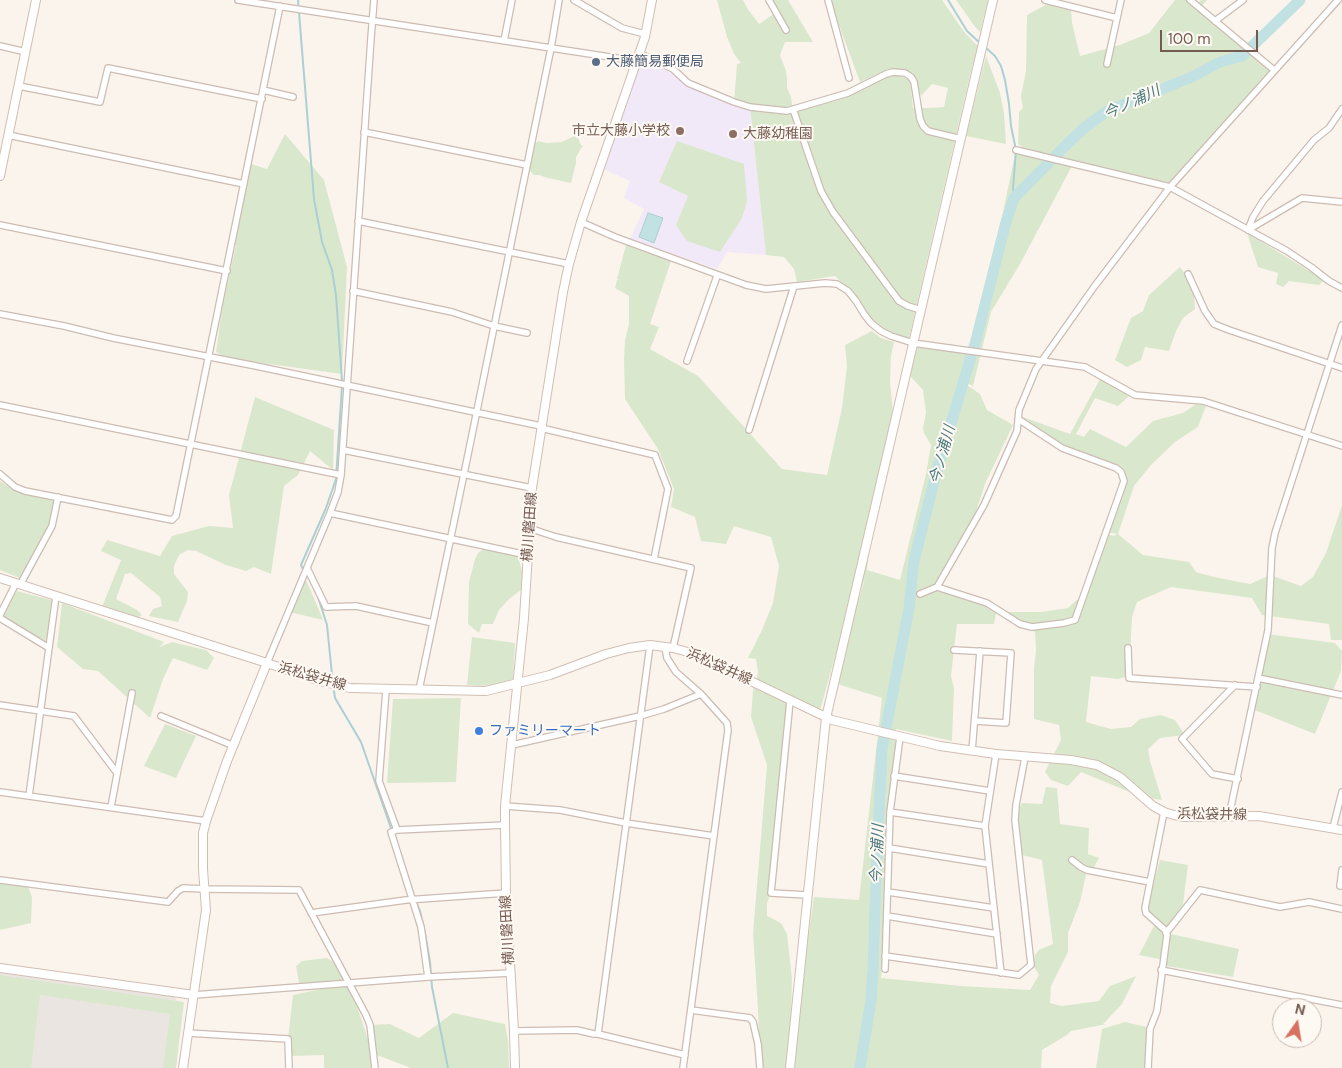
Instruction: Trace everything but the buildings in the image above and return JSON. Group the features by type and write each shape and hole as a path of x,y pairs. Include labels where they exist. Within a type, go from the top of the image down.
{"main road":[{"path":"0,176 5,137 19,86 36,0"},
{"name":"横川磐田線","path":"515,1068 506,893 505,806 524,618 532,488 562,292 580,222 639,53 652,0"},
{"path":"790,1068 826,718 993,0"},
{"name":"浜松袋井線","path":"0,578 267,663 320,682 350,688 486,691 550,675 606,654 629,648 650,645 669,647 705,659 826,718 940,746 996,754 1070,760 1097,765 1120,777 1153,806 1164,812 1184,817 1259,816 1342,830"},
{"path":"183,1068 206,910 203,833 227,761 267,663"},
{"path":"0,968 194,994"}],"street":[{"path":"238,0 622,59 635,64"},
{"path":"267,663 330,513 338,492 341,475 374,0"},
{"path":"504,41 512,0"},
{"path":"419,690 551,48 559,0"},
{"path":"574,0 622,28 645,34"},
{"path":"768,0 786,30"},
{"path":"828,0 849,78"},
{"path":"1044,0 1117,18"},
{"path":"1106,64 1121,0"},
{"path":"1190,0 1274,70"},
{"path":"1215,21 1242,0"},
{"path":"920,594 937,587 984,505 1017,431 1018,410 1036,368 1170,187 1338,0"},
{"path":"0,474 16,487 25,491 172,520 176,516 280,6"},
{"path":"0,46 26,52"},
{"path":"639,53 673,69 688,83 734,102 750,107 786,111 848,93 886,74 894,72 905,74 911,77 914,82 920,120 923,126 928,131 961,139"},
{"path":"19,86 100,102 108,68 262,99"},
{"path":"263,90 293,97"},
{"path":"792,109 821,191 833,212 899,300 908,306 921,310"},
{"path":"1248,230 1253,217 1263,201 1314,140 1329,128 1342,109"},
{"path":"364,132 527,165"},
{"path":"5,137 244,184"},
{"path":"1016,150 1170,187 1287,251 1342,288"},
{"path":"1248,230 1302,198 1342,202"},
{"path":"358,221 569,264"},
{"path":"580,222 717,276 746,285 762,288 825,283 837,284 848,291 871,323 881,331 913,343 1085,366 1135,395 1203,401 1342,446"},
{"path":"0,225 227,270"},
{"path":"1188,274 1204,311 1214,324 1342,368"},
{"path":"687,361 717,276"},
{"path":"749,430 794,286"},
{"path":"353,291 452,312 494,326 527,333"},
{"path":"0,314 477,412 655,455 668,489 654,559"},
{"path":"1230,816 1268,630 1274,533 1342,325"},
{"path":"0,406 341,475"},
{"path":"937,587 987,603 1020,624 1032,627 1075,620 1124,481 1121,472 1116,468 1062,448 1018,418"},
{"path":"343,450 532,488"},
{"path":"49,648 0,617 52,526 58,497"},
{"path":"330,513 527,555"},
{"path":"529,528 562,538 691,568 667,658 676,672 702,694 727,723 728,730 683,1068"},
{"path":"307,568 326,607 356,606 433,622"},
{"path":"29,796 56,596"},
{"path":"598,1034 650,645"},
{"path":"1128,648 1129,678 1257,686"},
{"path":"954,650 1011,652 1006,723 975,721"},
{"path":"972,751 980,651"},
{"path":"1258,678 1342,696"},
{"path":"1235,685 1182,738 1212,774 1238,779"},
{"path":"386,690 379,781 395,831 412,900 421,927 428,977"},
{"path":"111,807 132,693"},
{"path":"512,745 640,716 702,694"},
{"path":"790,700 771,893 808,895"},
{"path":"0,706 74,716 117,773"},
{"path":"161,716 234,746"},
{"path":"885,969 890,812 900,737"},
{"path":"996,754 985,826 1001,973"},
{"path":"885,956 1019,976 1031,965 1015,820 1025,757"},
{"path":"894,776 990,791"},
{"path":"0,792 206,820"},
{"path":"1333,828 1342,792"},
{"path":"505,806 560,810 626,824 714,836"},
{"path":"890,812 985,826"},
{"path":"1148,1068 1150,1030 1157,1010 1166,930 1146,913 1145,908 1164,812"},
{"path":"395,831 505,825"},
{"path":"889,848 989,864"},
{"path":"1072,860 1087,870 1150,882"},
{"path":"1342,870 1340,886 1342,886"},
{"path":"0,880 168,902 183,888 298,890 370,1024 375,1068"},
{"path":"1166,933 1200,890 1280,907 1309,902 1342,909"},
{"path":"888,892 994,908"},
{"path":"311,913 420,899 506,893"},
{"path":"887,916 997,934"},
{"path":"1162,970 1342,1006"},
{"path":"194,994 511,973"},
{"path":"691,1010 750,1018 753,1022 758,1044 760,1068"},
{"path":"514,1030 577,1030 685,1055"},
{"path":"188,1033 288,1038 289,1068"}],"shaded area":[{"path":"642,60 750,107 766,255 727,252 717,269 630,239 644,209 624,198 630,181 603,169"},
{"path":"0,973 174,996 182,1008 173,1068 0,1068"}],"green space":[{"path":"717,0 743,0 759,24 775,13 770,0 788,0 813,42 785,42 780,55 786,71 787,88 791,97 793,112 839,100 867,88 886,76 900,76 910,80 913,108 944,107 948,88 932,84 921,96 913,73 888,69 860,82 836,17 832,0 942,0 965,33 978,46 909,338 875,327 860,301 835,276 797,282 794,269 784,257 766,255 750,107 734,102 737,64 741,63 734,54 727,37"},
{"path":"956,0 988,0 980,32 976,28"},
{"path":"1175,0 1188,0 1196,5 1201,0 1207,0 1200,8 1274,70 1170,187 1073,164 1020,264 991,312 973,386 958,379 980,394 987,410 1013,425 985,484 971,527 939,583 917,592 920,594 937,587 997,609 994,624 957,624 951,676 954,688 952,741 896,729 881,978 961,986 1030,990 1039,975 1033,965 1035,955 1039,950 1053,944 1042,860 1018,854 1016,814 1022,803 1042,804 1046,787 1057,788 1060,824 1089,828 1088,854 1099,858 1092,871 1087,870 1080,902 1068,933 1068,952 1051,986 1050,1003 1062,1006 1099,1001 1110,986 1136,976 1122,1004 1103,1024 1107,1024 1071,1031 1042,1050 1041,1068 760,1068 753,933 767,765 751,717 753,690 758,673 756,659 748,658 773,603 779,566 771,537 734,526 726,544 701,541 695,517 671,507 674,489 658,449 625,399 624,360 625,340 629,324 629,296 615,288 617,280 619,280 617,279 626,245 671,261 650,324 659,327 650,349 698,376 782,469 827,475 842,408 847,366 845,345 872,331 881,338 894,342 891,356 890,381 894,426 871,525 867,570 900,580 926,474 931,445 923,428 926,413 923,390 910,376 910,358 914,360 918,345 972,355 1016,150 1033,154 1018,144 1019,112 1023,108 1021,96 1026,71 1027,15 1051,2 1071,10 1072,23 1080,56 1120,45 1149,33","holes":["865,578 834,683 882,698 859,900 814,897 790,1064 792,979 787,934 781,923 767,916 767,903 771,893 790,701 819,714 838,646"]},
{"path":"986,56 1000,93 1004,113 1006,144 966,136"},
{"path":"285,134 324,180 347,267 342,374 225,358 216,352 222,309 236,245 232,244 248,163 267,169"},
{"path":"574,136 578,138 583,146 576,157 571,183 534,175 530,171 534,145 538,141 546,143 562,142"},
{"path":"677,141 744,164 747,201 742,218 720,252 687,241 676,225 688,196 659,182"},
{"path":"1247,233 1324,280 1319,285 1289,281 1283,287 1276,284 1278,273 1258,267"},
{"path":"1180,267 1193,284 1195,309 1183,318 1169,351 1145,347 1141,360 1127,367 1115,360 1131,318 1143,311 1149,295"},
{"path":"1100,379 1129,396 1118,406 1095,398 1076,434 1084,437 1090,429 1126,447 1153,421 1183,413 1196,404 1206,406 1198,427 1175,442 1151,465 1134,486 1118,534 1143,555 1189,562 1196,572 1214,577 1250,584 1270,575 1301,586 1313,577 1326,553 1342,505 1342,640 1331,640 1329,624 1262,615 1252,598 1171,587 1137,602 1132,617 1129,676 1118,679 1091,676 1086,722 1111,729 1131,727 1140,719 1161,715 1175,720 1185,735 1160,738 1148,749 1162,800 1142,797 1081,772 1068,786 1051,780 1045,772 1061,740 1059,725 1034,719 1035,632 1003,612 1041,612 1068,608 1088,590 1106,534 1114,536 1117,534 1107,532 1123,484 1125,466 1123,477 1121,472 1059,446 1020,416 1070,434"},
{"path":"255,397 334,430 333,470 310,451 298,475 284,486 271,574 254,567 246,571 226,565 196,551 188,550 179,555 174,566 174,574 188,592 187,601 178,622 149,616 153,609 162,606 160,597 131,573 125,574 116,599 137,610 142,615 137,618 102,607 121,560 101,551 107,540 160,556 172,536 209,526 233,528 229,495"},
{"path":"0,481 13,490 56,500 49,529 20,578 0,570"},
{"path":"497,548 518,557 523,574 521,590 499,610 493,624 482,624 479,633 468,624 469,582 478,553 484,549"},
{"path":"304,576 311,591 323,620 289,612"},
{"path":"17,591 55,601 50,643 0,618"},
{"path":"62,603 164,642 159,647 172,642 206,650 214,658 207,670 173,658 163,679 150,718 98,671 83,669 57,647"},
{"path":"1267,634 1335,643 1342,651 1341,671 1315,734 1252,709"},
{"path":"472,637 515,643 513,679 492,686 467,685"},
{"path":"461,698 456,782 387,783 393,699"},
{"path":"165,724 196,736 176,778 144,766"},
{"path":"1160,860 1188,865 1182,912 1166,933 1239,949 1233,977 1167,966 1163,960 1139,955 1156,922 1146,913"},
{"path":"0,884 28,886 32,897 31,923 0,930"},
{"path":"327,958 340,966 344,981 299,983 296,966 302,961"},
{"path":"0,975 184,1002 176,1068 163,1068 170,1014 40,995 31,1068 0,1068"},
{"path":"349,983 372,1051 370,1025 390,1024 419,1038 453,1013 505,1024 509,1068 411,1068 374,1054 375,1068 324,1068 324,1055 289,1056 288,1039 293,995"},
{"path":"1125,1022 1147,1027 1147,1068 1096,1068 1102,1029"}],"water":[{"path":"648,213 663,218 654,243 639,237"}],"waterway":[{"path":"298,0 314,199 322,242 332,270 336,295 342,381"},
{"path":"948,0 967,31 981,44"},
{"name":"今ノ浦川","path":"860,1068 871,1000 882,749 909,608 914,561 937,470 976,340 1006,222 1014,198 1069,142 1107,111 1192,77 1220,62 1242,56 1300,0"},
{"path":"985,47 995,56 1001,66 1005,80 1016,150 1014,198"},
{"path":"304,571 301,565 326,508 336,479 342,386"},
{"path":"318,597 327,625 332,675"},
{"path":"334,691 335,698 361,742 392,831"},
{"path":"416,902 425,933 432,987 448,1068"}],"place":[{"name":"大藤簡易郵便局","path":"596,62"},
{"name":"市立大藤小学校","path":"680,131"},
{"name":"大藤幼稚園","path":"733,134"},
{"name":"ファミリーマート","path":"479,731"}]}
